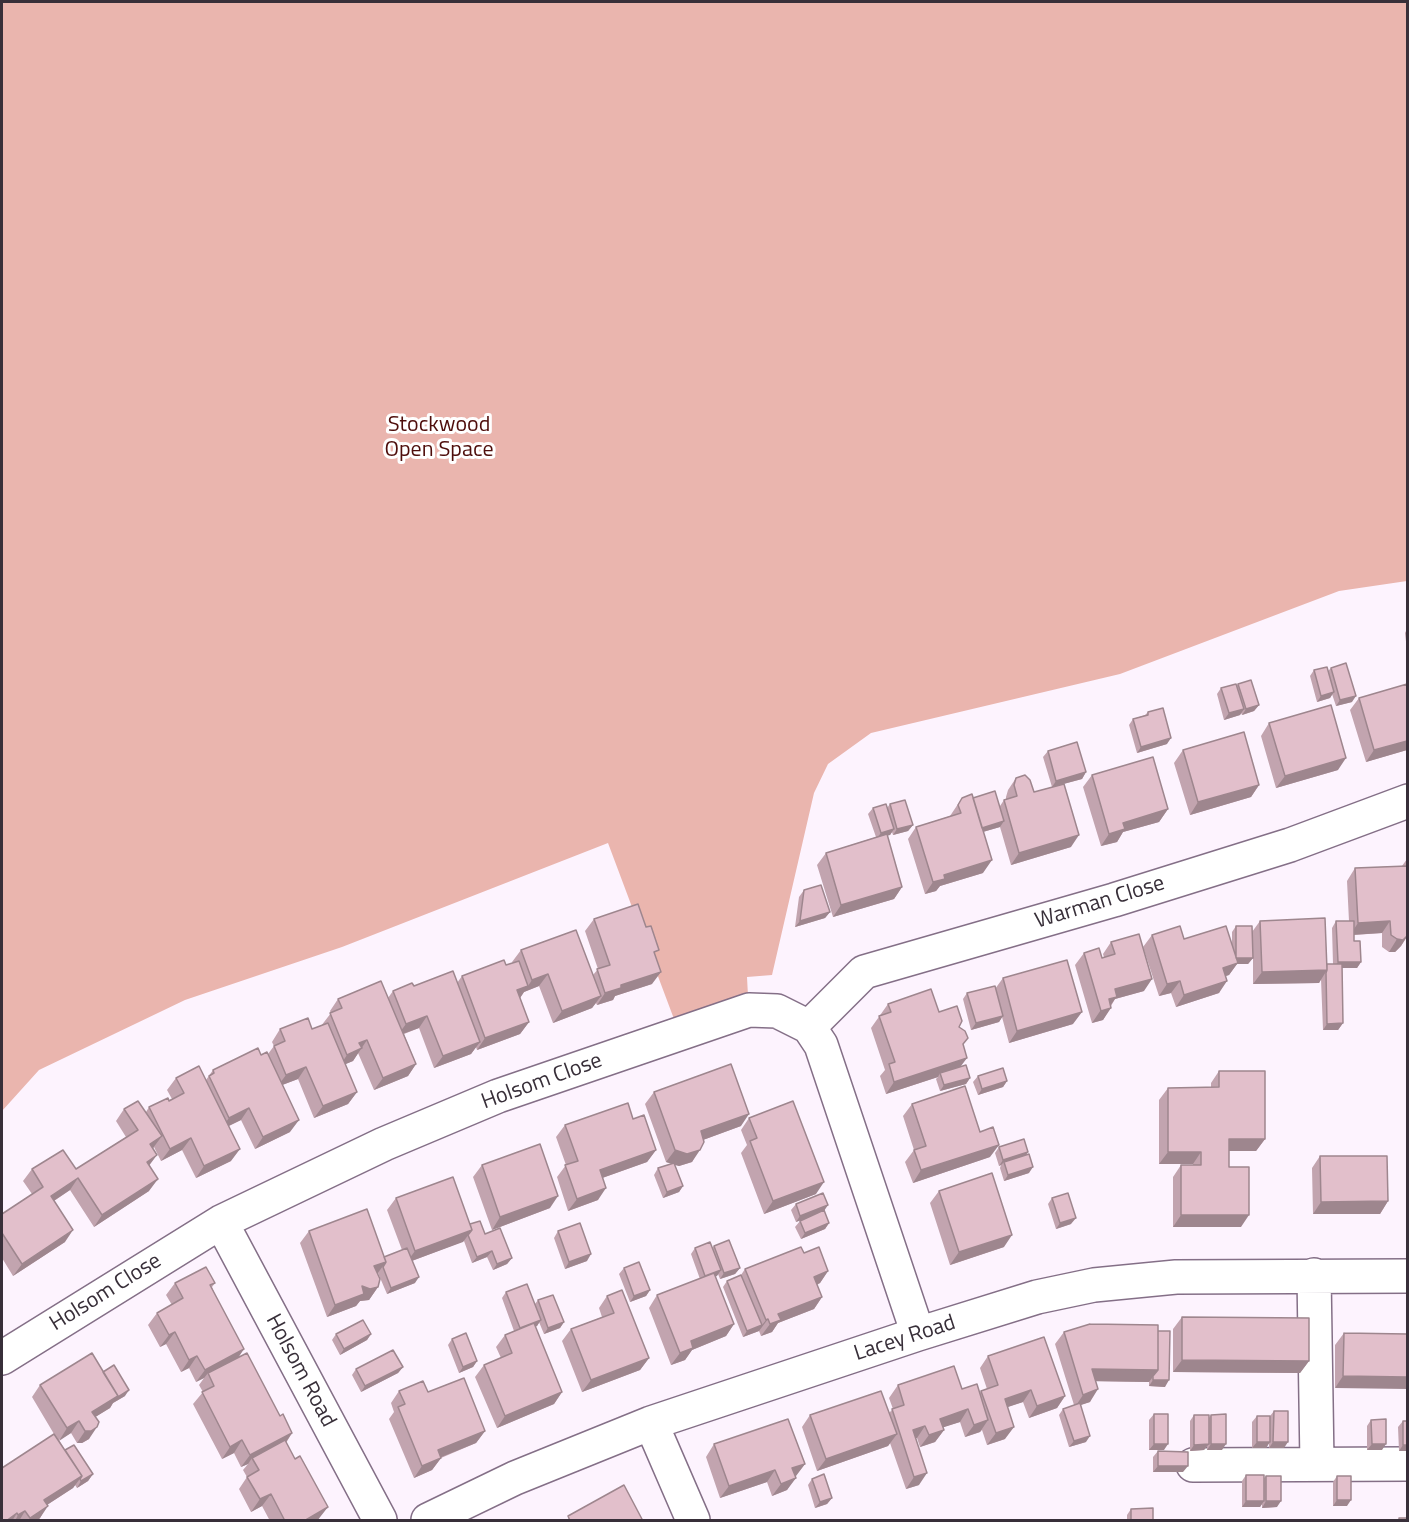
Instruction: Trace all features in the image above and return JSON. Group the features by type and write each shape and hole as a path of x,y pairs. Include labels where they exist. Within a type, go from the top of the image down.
{"street":[{"name":"Warman Close","path":"809,1027 864,972 1114,900 1290,845 1407,801"},
{"name":"Holsom Close","path":"2,1359 221,1222 384,1144 498,1096 749,1010 777,1011 809,1027"},
{"path":"809,1027 821,1045 918,1334"},
{"name":"Holsom Road","path":"221,1222 380,1521"},
{"path":"1314,1275 1317,1464"},
{"name":"Lacey Road","path":"428,1521 515,1478 651,1423 1036,1297 1118,1281 1176,1277 1407,1276"},
{"path":"651,1423 693,1521"},
{"path":"1194,1465 1407,1464"}],"green space":[{"name":"Stockwood Open Space","path":"2,2 1407,2 1407,581 1339,591 1120,674 871,733 828,764 814,793 772,975 747,977 748,996 674,1019 608,843 342,947 185,1000 39,1070 2,1111"}],"building":[{"path":"1346,663 1356,696 1340,700 1331,668"},
{"path":"1327,667 1334,692 1321,696 1314,670"},
{"path":"1251,680 1259,705 1246,709 1238,684"},
{"path":"1236,684 1244,709 1229,713 1221,688"},
{"path":"1407,684 1407,741 1374,750 1359,698"},
{"path":"1331,705 1346,758 1285,776 1269,723"},
{"path":"1163,708 1171,738 1141,747 1133,719"},
{"path":"1244,732 1259,785 1198,802 1183,750"},
{"path":"1077,742 1086,772 1056,781 1048,751"},
{"path":"1153,757 1168,809 1123,823 1125,829 1109,834 1092,775"},
{"path":"1025,775 1030,780 1034,792 1064,784 1079,835 1019,853 1004,800 1017,796 1014,785 1016,778"},
{"path":"995,791 1004,821 982,828 973,798"},
{"path":"972,794 992,860 944,875 945,879 933,882 916,827 961,813 958,805 962,798"},
{"path":"905,800 913,825 897,829 890,804"},
{"path":"886,804 894,829 881,833 873,808"},
{"path":"887,834 902,887 841,905 826,853"},
{"path":"1407,866 1407,936 1403,940 1391,935 1390,921 1358,923 1355,868"},
{"path":"821,885 830,912 800,921 804,890"},
{"path":"638,904 646,927 651,926 659,950 654,952 661,972 621,985 621,988 605,993 597,969 610,965 594,919"},
{"path":"1325,918 1327,970 1262,972 1260,921"},
{"path":"1336,921 1354,921 1354,941 1360,941 1361,962 1338,962"},
{"path":"1180,926 1184,939 1226,926 1238,963 1223,968 1227,981 1184,995 1180,981 1167,984 1152,935"},
{"path":"1236,926 1252,926 1253,958 1236,958"},
{"path":"576,930 601,996 562,1011 548,974 532,980 521,950"},
{"path":"1139,934 1152,979 1115,989 1117,997 1109,999 1111,1008 1101,1011 1084,953 1099,948 1102,958 1115,954 1111,942"},
{"path":"504,960 506,965 519,961 528,986 517,990 529,1022 485,1038 462,976"},
{"path":"1067,960 1082,1012 1017,1031 1003,978"},
{"path":"1327,964 1342,964 1343,1023 1327,1024"},
{"path":"453,971 480,1042 443,1056 427,1016 406,1024 393,991 412,983 414,986"},
{"path":"381,981 416,1064 383,1078 367,1040 359,1043 362,1048 347,1055 330,1013 342,1008 338,999"},
{"path":"995,986 1003,1016 976,1023 967,993"},
{"path":"931,989 939,1012 957,1006 962,1021 959,1027 965,1031 968,1038 963,1044 967,1058 894,1082 889,1064 895,1062 879,1016 891,1012 888,1004"},
{"path":"308,1018 312,1029 328,1023 357,1092 323,1106 306,1067 286,1075 274,1046 285,1041 280,1029"},
{"path":"258,1048 261,1055 267,1052 299,1120 263,1137 249,1108 229,1118 209,1076 214,1073 213,1070"},
{"path":"731,1064 749,1114 701,1131 704,1142 700,1150 687,1154 675,1150 654,1092"},
{"path":"966,1065 970,1078 944,1085 940,1073"},
{"path":"199,1066 240,1149 204,1166 191,1138 170,1149 149,1107 168,1098 169,1101 184,1093 176,1078"},
{"path":"1003,1068 1007,1081 982,1089 978,1076"},
{"path":"1219,1071 1265,1071 1265,1139 1229,1139 1229,1167 1249,1167 1249,1215 1181,1215 1181,1165 1201,1165 1201,1152 1168,1152 1168,1088 1219,1087"},
{"path":"965,1086 980,1132 993,1127 999,1145 921,1170 914,1150 926,1146 912,1104"},
{"path":"138,1101 162,1136 150,1144 157,1155 147,1162 158,1179 102,1215 78,1178 51,1196 73,1230 22,1264 2,1233 2,1214 43,1187 32,1169 63,1150 76,1169 138,1130 124,1109"},
{"path":"793,1101 824,1182 773,1201 750,1141 757,1138 749,1118"},
{"path":"628,1103 633,1119 644,1115 656,1150 600,1170 606,1188 577,1199 565,1165 578,1161 565,1125"},
{"path":"1024,1139 1028,1152 1003,1160 999,1147"},
{"path":"540,1144 558,1196 500,1217 482,1165"},
{"path":"1029,1154 1033,1167 1008,1175 1004,1162"},
{"path":"1320,1156 1387,1156 1388,1201 1321,1202"},
{"path":"674,1163 683,1186 667,1192 658,1168"},
{"path":"992,1173 1012,1235 959,1252 939,1191"},
{"path":"453,1177 472,1230 415,1251 396,1198"},
{"path":"823,1193 828,1205 800,1216 796,1204"},
{"path":"1068,1193 1076,1218 1060,1223 1052,1198"},
{"path":"367,1209 386,1262 374,1266 380,1279 378,1287 370,1289 362,1286 364,1294 335,1305 309,1231"},
{"path":"824,1210 829,1223 805,1233 800,1221"},
{"path":"480,1221 485,1234 500,1228 512,1258 497,1264 492,1251 477,1257 468,1235 472,1230 470,1224"},
{"path":"580,1223 591,1254 569,1262 558,1231"},
{"path":"729,1240 740,1268 724,1273 714,1246"},
{"path":"710,1242 721,1270 705,1276 695,1248"},
{"path":"801,1247 804,1253 819,1247 828,1271 814,1277 822,1297 778,1314 781,1320 770,1324 768,1319 766,1320 745,1269"},
{"path":"407,1248 419,1277 391,1288 383,1267 386,1262 384,1257"},
{"path":"639,1262 650,1290 634,1296 624,1268"},
{"path":"206,1267 215,1283 210,1285 244,1349 205,1370 197,1356 189,1360 175,1332 169,1335 157,1313 183,1298 175,1283"},
{"path":"714,1273 734,1324 691,1341 693,1348 680,1353 657,1295"},
{"path":"741,1275 762,1325 747,1331 727,1281"},
{"path":"527,1284 541,1320 520,1328 506,1292"},
{"path":"622,1290 649,1358 591,1380 571,1329 614,1313 607,1296"},
{"path":"553,1295 564,1322 548,1328 538,1300"},
{"path":"1182,1317 1309,1318 1309,1361 1182,1360"},
{"path":"363,1320 371,1334 344,1349 336,1334"},
{"path":"534,1323 562,1392 505,1416 484,1365 512,1353 505,1335"},
{"path":"1090,1324 1158,1325 1158,1370 1092,1369 1098,1389 1083,1395 1064,1332"},
{"path":"1158,1331 1170,1331 1169,1380 1153,1380 1158,1370"},
{"path":"466,1333 477,1361 463,1367 452,1339"},
{"path":"1344,1333 1407,1334 1407,1377 1343,1376"},
{"path":"1044,1337 1065,1396 1037,1406 1031,1390 1005,1399 1014,1427 996,1433 981,1391 998,1385 988,1356"},
{"path":"393,1350 403,1367 365,1386 356,1369"},
{"path":"92,1353 118,1396 92,1412 99,1422 97,1427 91,1431 85,1431 79,1421 67,1428 40,1385"},
{"path":"247,1353 280,1416 283,1414 292,1433 250,1455 242,1440 230,1447 202,1392 214,1386 208,1373"},
{"path":"114,1365 129,1390 118,1397 103,1372"},
{"path":"954,1366 962,1389 977,1384 988,1420 974,1425 968,1409 940,1419 944,1430 929,1435 925,1426 913,1430 927,1473 914,1477 892,1409 904,1405 898,1385"},
{"path":"464,1378 485,1431 438,1450 441,1458 422,1466 398,1407 405,1404 399,1391 423,1381 428,1392"},
{"path":"881,1391 897,1434 826,1459 810,1415"},
{"path":"1080,1403 1090,1436 1074,1441 1063,1409"},
{"path":"1274,1411 1288,1411 1288,1442 1273,1442"},
{"path":"1154,1414 1168,1414 1168,1444 1154,1444"},
{"path":"1226,1414 1226,1444 1211,1444 1211,1415"},
{"path":"1194,1415 1209,1415 1209,1444 1194,1445"},
{"path":"1257,1416 1270,1416 1270,1442 1257,1442"},
{"path":"788,1419 805,1464 792,1468 796,1478 781,1484 775,1470 729,1486 714,1444"},
{"path":"1386,1419 1386,1444 1372,1444 1371,1420"},
{"path":"1403,1421 1407,1421 1407,1445 1403,1445"},
{"path":"54,1434 82,1476 44,1500 48,1506 30,1518 25,1511 2,1521 2,1468"},
{"path":"285,1440 295,1459 300,1456 328,1507 304,1521 285,1521 271,1494 260,1499 247,1477 259,1470 252,1458"},
{"path":"74,1445 93,1474 81,1481 82,1476 65,1450"},
{"path":"1158,1451 1188,1452 1188,1466 1158,1466"},
{"path":"824,1474 832,1498 820,1502 812,1479"},
{"path":"1246,1475 1264,1475 1264,1501 1246,1501"},
{"path":"1266,1476 1281,1476 1281,1501 1266,1501"},
{"path":"1337,1476 1351,1476 1351,1500 1337,1500"},
{"path":"624,1485 643,1521 570,1521 568,1516"},
{"path":"1153,1508 1153,1521 1131,1521 1131,1509"},
{"path":"1399,1518 1407,1518 1407,1521 1399,1521"},
{"path":"1268,1520 1268,1521 1237,1521"}]}
